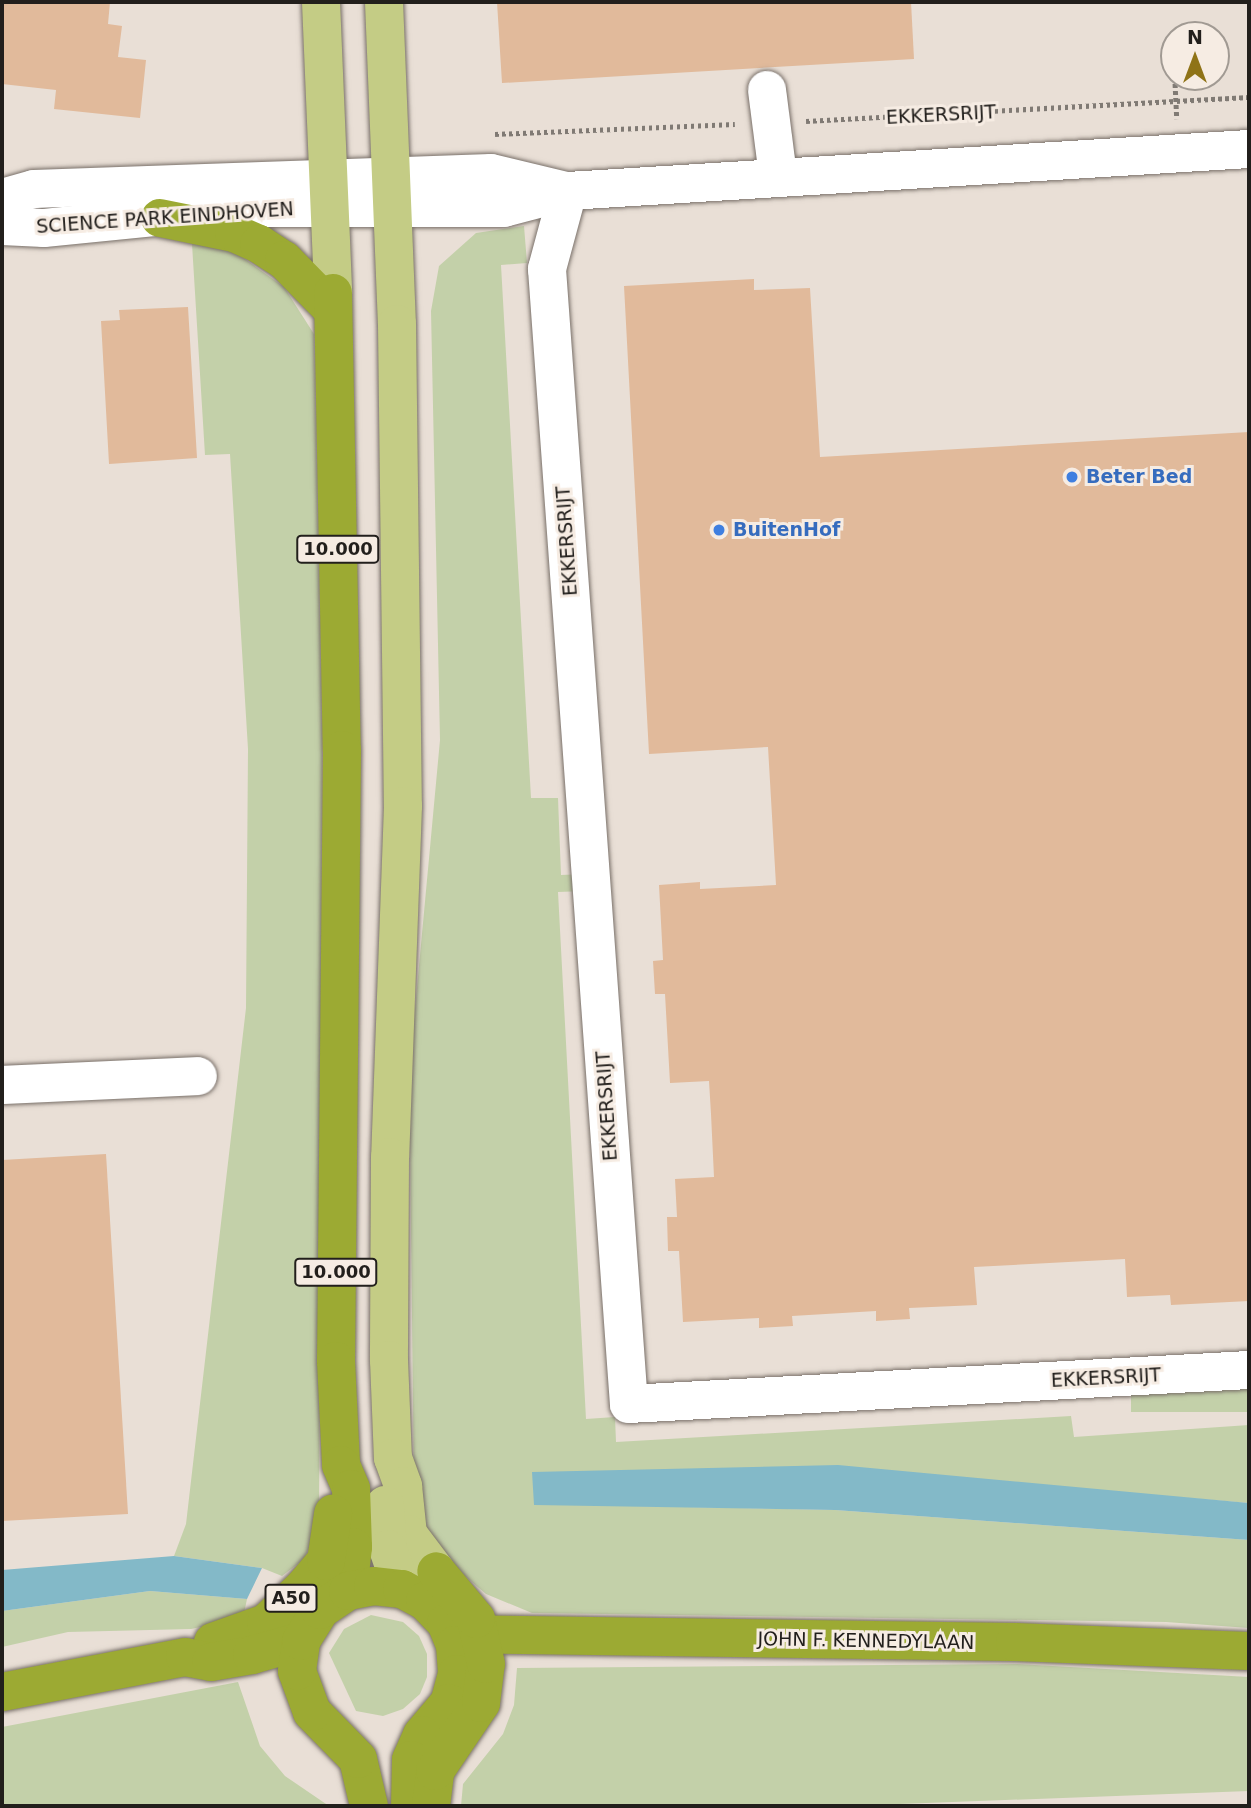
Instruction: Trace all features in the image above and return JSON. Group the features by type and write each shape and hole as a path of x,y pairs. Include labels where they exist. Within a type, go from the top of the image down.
{"highway":[{"path":"160,218 234,233 259,244 284,260 333,301"},
{"name":"10.000","path":"333,301 342,750 336,1320 341,1465 351,1489 348,1591"},
{"name":"A50","path":"2,1692 185,1657 208,1643 266,1623 326,1561 334,1529 332,1490 341,1465"},
{"path":"410,1806 413,1752 449,1703 455,1686 458,1661 467,1636 465,1602 436,1571"},
{"path":"369,1806 358,1759 304,1699 297,1671 301,1641 320,1610 348,1591 373,1586 402,1589 436,1611 467,1636 486,1664 481,1703 435,1771 431,1806"},
{"name":"JOHN F. KENNEDYLAAN","path":"467,1636 1015,1642 1249,1651"},
{"name":"A50","path":"185,1657 211,1662 301,1641"}],"main road":[{"name":"10.000","path":"321,2 333,301"},
{"name":"10.000","path":"384,2 397,324 403,793 390,1157 393,1458 384,1487 387,1535 402,1589"},
{"name":"10.000","path":"393,1458 403,1486 408,1534 436,1571"}],"street":[{"path":"769,106 778,176"},
{"path":"328,193 390,193 504,208 568,191 1249,149"},
{"name":"SCIENCE PARK EINDHOVEN","path":"2,198 34,189 328,193"},
{"name":"EKKERSRIJT","path":"568,191 547,269 629,1404 1249,1370"},
{"name":"SCIENCE PARK EINDHOVEN","path":"2,226 44,228 160,218 244,208 328,193"},
{"path":"2,1085 198,1076"}],"path":[{"name":"EKKERSRIJT","path":"548,133 769,106 1249,97"}],"green space":[{"path":"524,226 527,263 501,265 531,798 558,798 561,875 585,874 586,891 558,892 586,1419 615,1417 616,1442 1071,1416 1074,1437 1249,1425 1249,1503 1176,1497 534,1504 835,1510 1249,1540 1249,1628 1166,1622 532,1613 486,1594 437,1552 420,1524 414,1492 410,1138 414,1020 440,740 431,311 439,266 476,233"},
{"path":"192,244 232,250 284,287 314,334 322,734 319,1525 304,1559 282,1576 262,1568 174,1556 186,1524 246,1008 248,749 230,454 205,455"},
{"path":"1131,1380 1249,1380 1249,1412 1131,1412"},
{"path":"150,1591 247,1599 243,1618 191,1629 68,1632 2,1647 2,1611"},
{"path":"371,1615 403,1622 419,1636 427,1654 427,1677 420,1694 403,1709 383,1716 356,1711 329,1653 344,1629"},
{"path":"1017,1664 1249,1677 1249,1791 847,1806 461,1806 463,1784 503,1734 514,1705 517,1668"},
{"path":"238,1682 260,1746 285,1776 329,1806 2,1806 2,1727"}],"water":[{"path":"838,1465 1249,1503 1249,1540 835,1510 534,1505 532,1472"},
{"path":"174,1556 262,1568 247,1599 150,1591 2,1611 2,1570"}],"building":[{"path":"2,2 110,2 108,24 122,26 118,57 146,60 140,118 54,109 56,90 2,84"},
{"path":"497,2 911,2 914,59 502,83"},
{"path":"754,279 754,290 810,288 820,457 1249,432 1249,1301 1171,1305 1170,1295 1127,1297 1125,1259 974,1267 977,1305 909,1308 910,1319 876,1321 876,1311 792,1316 793,1326 759,1328 759,1318 683,1322 679,1251 668,1251 667,1217 677,1217 675,1179 714,1177 711,1114 709,1081 670,1083 665,994 655,994 653,961 663,960 659,885 700,882 700,889 776,885 768,747 649,754 624,286"},
{"path":"188,307 197,458 109,464 101,321 120,320 119,310"},
{"path":"106,1154 128,1514 2,1521 2,1160"}],"place":[{"name":"Beter Bed","path":"1072,477"},
{"name":"BuitenHof","path":"719,530"}]}
